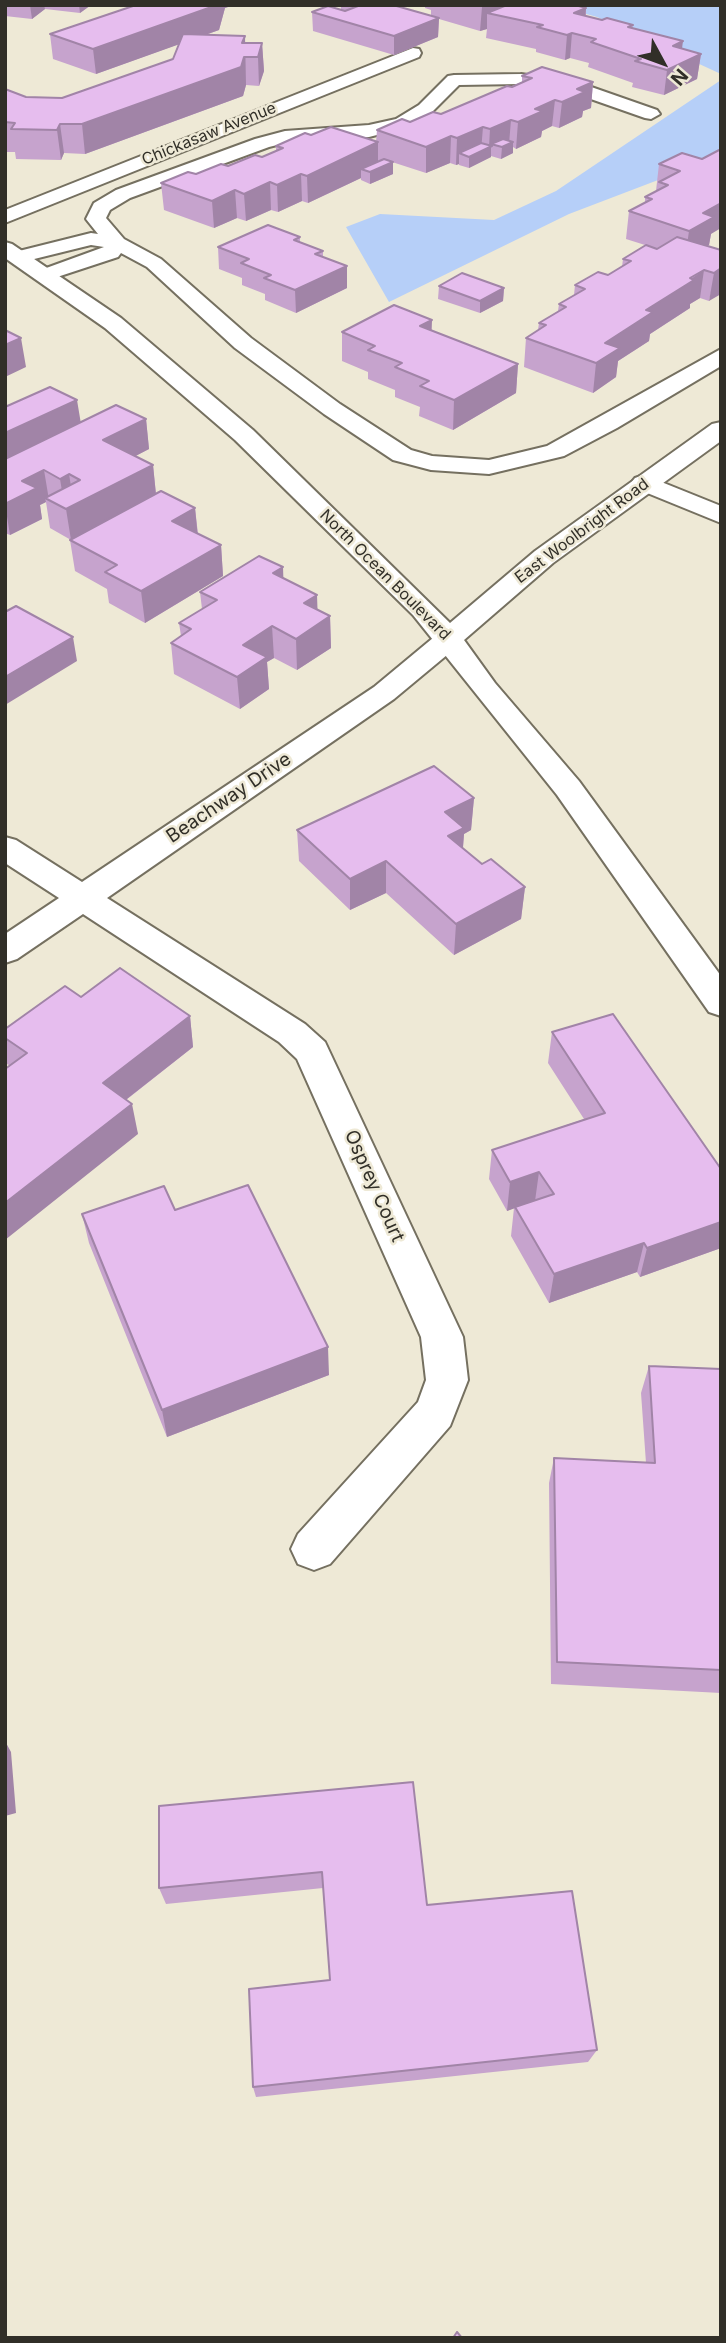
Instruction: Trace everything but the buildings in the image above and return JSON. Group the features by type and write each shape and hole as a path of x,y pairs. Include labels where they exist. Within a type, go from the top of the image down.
{"street":[{"name":"Chickasaw Avenue","path":"5,217 413,52"},
{"path":"117,243 96,219 101,206 123,194 285,137 369,131 401,123 425,109 454,80 521,79 571,86 651,114"},
{"path":"12,253 91,239 117,243 154,262 243,343 332,410 402,455 431,463 489,467 555,451 609,424 721,356"},
{"path":"45,275 111,253 117,243"},
{"name":"North Ocean Boulevard","path":"12,253 113,323 244,435 423,609 449,639 485,689 568,788 721,1003"},
{"name":"East Woolbright Road","path":"449,639 544,557 721,429"},
{"path":"644,483 721,515"},
{"name":"Beachway Drive","path":"5,951 384,692 449,639"},
{"name":"Osprey Court","path":"5,848 292,1033 312,1051 442,1337 447,1380 435,1413 314,1549"}],"water":[{"path":"554,5 721,5 721,74 597,17"},
{"path":"721,80 721,156 569,214 389,302 346,227 380,214 494,220 556,191"}]}
